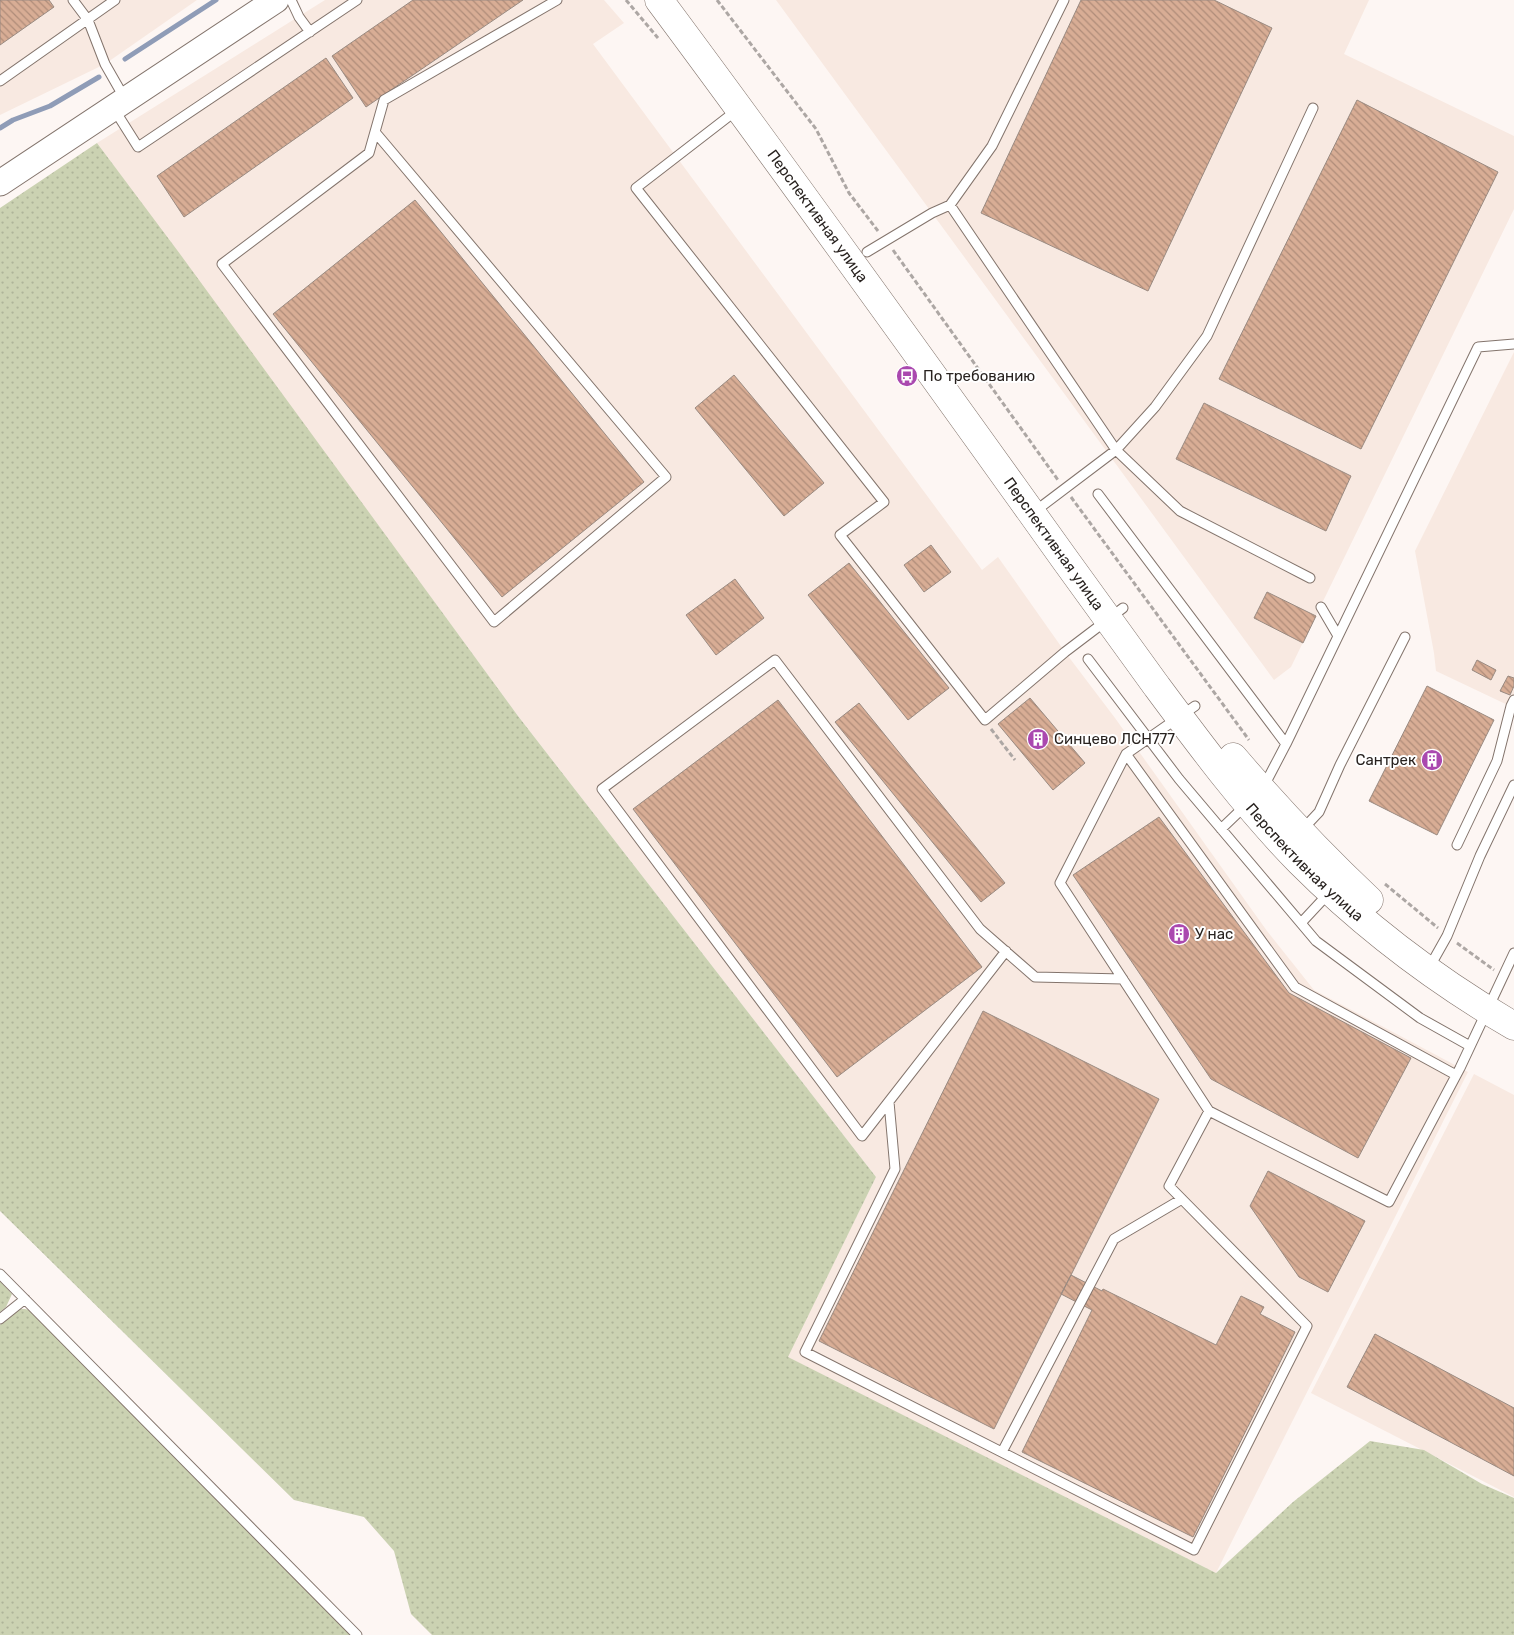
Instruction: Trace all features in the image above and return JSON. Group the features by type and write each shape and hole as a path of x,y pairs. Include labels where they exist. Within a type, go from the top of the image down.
{"main road":[{"path":"0,183 276,0"},
{"name":"Перспективная улица","path":"659,0 740,108 1048,502"},
{"name":"Перспективная улица","path":"682,0 876,246 1048,502 1116,614 1188,712 1230,754 1254,797 1293,839 1331,890 1358,916 1403,953 1437,954"},
{"name":"Перспективная улица","path":"1293,839 1342,874 1371,901 1437,954 1500,996 1514,1026"}],"lane":[{"path":"73,0 88,20 138,148 357,0"},
{"path":"0,81 116,0"},
{"path":"291,0 299,17 310,32"},
{"path":"375,132 666,478 494,622 222,264 369,152 384,100 557,0"},
{"path":"876,246 950,205 992,146 1064,0"},
{"path":"740,108 636,188 884,502 840,535 984,720 1065,652 1116,614"},
{"path":"1048,502 1116,450 1155,407 1206,336 1313,108"},
{"path":"950,205 1116,450 1180,511 1310,578"},
{"path":"1221,829 1254,797 1286,744 1478,347 1514,344"},
{"path":"1098,494 1286,744"},
{"path":"1321,607 1338,636"},
{"path":"1293,839 1319,812 1340,765 1405,637"},
{"path":"1088,659 1147,739 1316,941 1420,1018 1470,1046"},
{"path":"1006,952 862,1136 602,789 775,660 980,929 1035,977 1122,979"},
{"path":"1457,845 1497,761 1514,700"},
{"path":"1188,712 1126,754 1060,883 1209,1111 1388,1202 1470,1046 1500,996 1514,953"},
{"path":"1126,754 1295,987 1456,1075"},
{"path":"1437,954 1480,856 1514,785"},
{"path":"1301,922 1331,890"},
{"path":"889,1102 894,1169 805,1352 1194,1550 1307,1326 1169,1186 1209,1111"},
{"path":"1002,1452 1114,1239 1182,1199"},
{"path":"0,1274 357,1635"},
{"path":"0,1319 25,1299"}],"path":[{"path":"717,0 816,129 876,246 1048,502 1252,744"},
{"path":"984,720 1015,760"},
{"path":"1379,878 1401,898 1437,954 1500,996"}],"shaded area":[{"path":"0,0 197,0 105,64 0,115"},
{"path":"325,0 604,0 624,23 593,44 982,570 998,557 1267,931 1314,990 1468,1072 1216,1573 787,1357 876,1177 518,716 97,143"},
{"path":"776,0 1369,0 1344,54 1514,136 1514,209 1291,667 1274,680"},
{"path":"1514,352 1514,708 1436,671 1415,551"},
{"path":"1474,1074 1514,1095 1514,1497 1311,1393"}],"green space":[{"path":"97,143 518,716 876,1177 788,1357 1216,1573 1293,1502 1370,1441 1424,1450 1482,1484 1514,1498 1514,1635 432,1635 411,1614 394,1551 364,1517 294,1500 0,1211 0,208"},
{"path":"0,1281 12,1294 6,1307 0,1312"},
{"path":"20,1309 33,1311 354,1635 0,1635 0,1325"}],"building":[{"path":"0,0 49,0 54,7 0,45"},
{"path":"413,0 523,0 366,107 332,56"},
{"path":"1081,0 1214,0 1272,28 1148,291 981,213"},
{"path":"326,58 353,98 184,217 157,176"},
{"path":"1357,100 1498,172 1361,449 1219,379"},
{"path":"415,200 644,482 502,597 273,314"},
{"path":"734,375 824,483 784,516 695,408"},
{"path":"1204,403 1351,476 1326,531 1176,459"},
{"path":"931,545 951,572 924,592 904,565"},
{"path":"849,563 949,688 908,720 808,595"},
{"path":"735,579 764,618 716,655 686,615"},
{"path":"1267,592 1316,616 1303,643 1254,618"},
{"path":"1477,660 1496,670 1491,680 1472,670"},
{"path":"1508,676 1514,678 1514,686 1510,695 1500,691"},
{"name":"Сантрек","path":"1427,686 1494,720 1437,835 1369,801"},
{"name":"Синцево ЛСН777","path":"1030,698 1085,763 1053,790 998,724"},
{"path":"778,700 982,967 837,1077 633,809"},
{"path":"859,703 1005,883 981,902 835,722"},
{"name":"У нас","path":"1159,817 1289,993 1411,1058 1358,1158 1211,1079 1073,875"},
{"path":"983,1011 1159,1099 994,1429 819,1341"},
{"path":"1268,1171 1365,1221 1328,1292 1299,1277 1250,1206"},
{"path":"1071,1275 1216,1345 1241,1296 1264,1307 1260,1314 1295,1332 1193,1537 1022,1452 1092,1310 1061,1294"},
{"path":"1375,1334 1514,1408 1514,1476 1347,1387"}],"waterway":[{"path":"125,59 216,0"},
{"path":"0,128 13,120 50,106 99,77"}],"place":[{"name":"По требованию","path":"907,376"},
{"name":"Синцево ЛСН777","path":"1038,739"},
{"name":"Сантрек","path":"1432,760"},
{"name":"У нас","path":"1179,934"}]}
